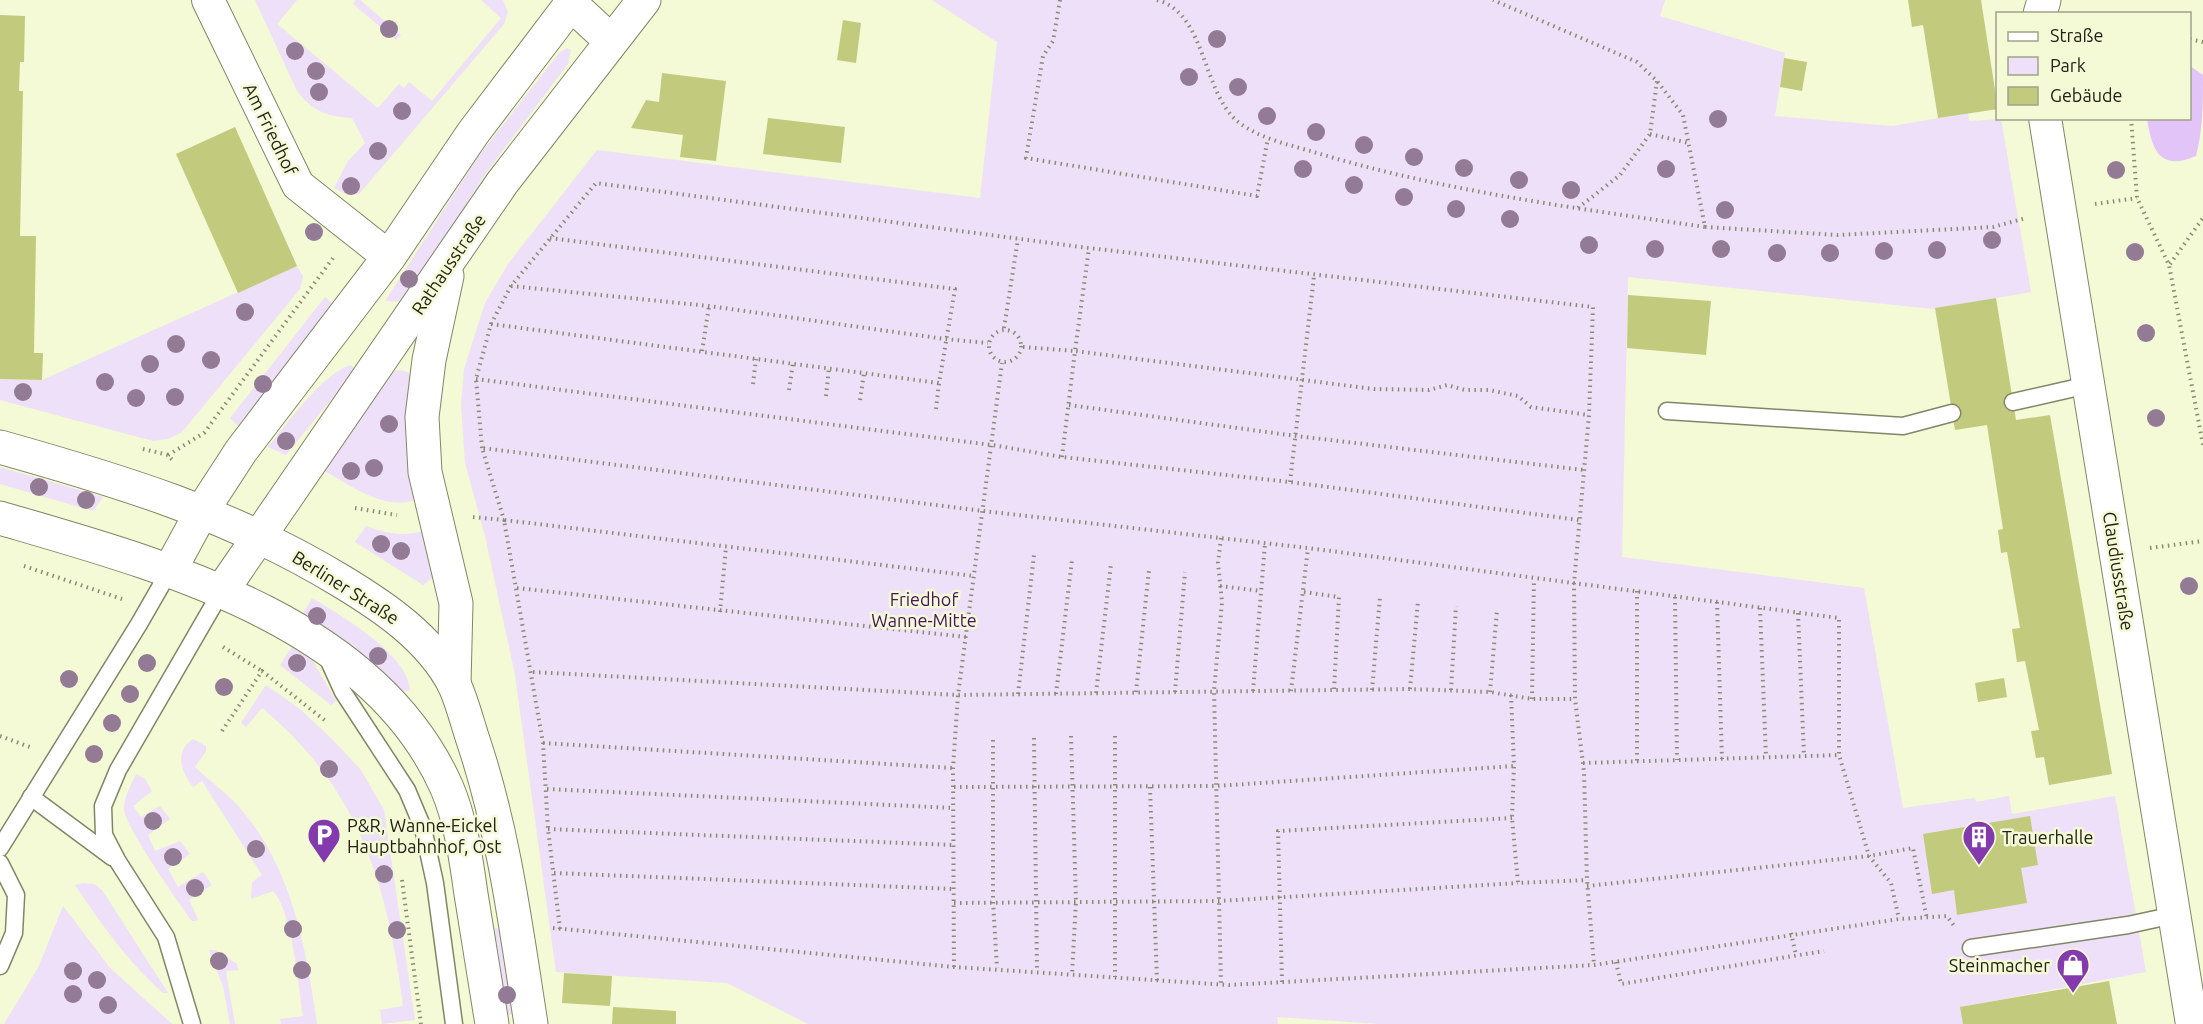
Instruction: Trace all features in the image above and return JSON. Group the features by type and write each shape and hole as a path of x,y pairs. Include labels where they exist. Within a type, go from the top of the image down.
{"street":[{"name":"Am Friedhof","path":"208,0 298,185 389,257"},
{"name":"Rathausstraße","path":"260,536 450,263 502,183 644,0"},
{"path":"170,570 202,511 241,451 389,257 473,133 572,2 611,41"},
{"name":"Claudiusstraße","path":"2045,120 2192,1024"},
{"path":"450,263 429,360 422,417 425,471 456,603 454,684"},
{"name":"Berliner Straße","path":"0,447 118,480 202,511 260,536 372,599 411,629 454,684 483,771 501,840 531,1024"},
{"path":"0,518 170,570 221,592 321,645 359,672 386,698 414,731 447,790 466,861 492,1024"},
{"path":"221,592 260,536"}],"lane":[{"path":"2013,402 2088,385"},
{"path":"1667,411 1903,426 1952,412"},
{"path":"0,848 140,624 170,570"},
{"path":"192,1024 166,937 117,860 104,835 103,806 118,770 221,592"},
{"path":"321,645 343,692 407,790 423,828 435,883 454,1024"},
{"path":"31,797 117,860"},
{"path":"0,863 16,895 14,933 0,966"},
{"path":"1971,948 2128,925 2174,915"}],"path":[{"path":"1060,0 1053,41 1043,56 1026,158 1257,196 1268,138"},
{"path":"1157,0 1163,1 1187,20 1220,99 1237,121 1268,138 1372,169 1578,208 1705,227 1838,236 1993,227 2059,209"},
{"path":"1493,0 1637,62 1657,81 1683,115 1705,227"},
{"path":"1578,208 1620,175 1650,134 1657,81"},
{"path":"2131,120 2137,198 2169,265 2203,445"},
{"path":"1650,134 1689,143"},
{"path":"560,929 548,829 543,743 504,520 482,448 476,380 491,324 511,286 597,183 1089,248 1593,307 1588,415 1574,584 1575,699 1583,763 1587,883 1594,965"},
{"path":"2169,265 2203,218"},
{"path":"550,238 955,289 945,339 936,409"},
{"path":"1004,328 1018,239"},
{"path":"1062,457 1089,248"},
{"path":"1290,482 1314,276"},
{"path":"511,286 709,306 988,343"},
{"path":"702,351 709,306"},
{"path":"491,324 939,382"},
{"path":"1004,328 1017,334 1023,347 1016,360 1002,363 991,356 988,343 993,333 1004,328"},
{"path":"1023,347 1075,351 1374,389 1429,390 1447,385 1465,390 1488,390 1518,396 1531,407 1588,415"},
{"path":"753,384 756,358"},
{"path":"789,390 793,363"},
{"path":"954,967 953,768 958,695 1002,363"},
{"path":"826,396 829,368"},
{"path":"860,400 864,373"},
{"path":"476,380 992,444 1062,457 1290,482 1579,520"},
{"path":"1069,405 1296,436 1584,470"},
{"path":"482,448 983,511 1308,548 1839,618 1839,755 1869,856 1890,883 1899,919"},
{"path":"435,517 504,520 974,576"},
{"path":"1221,538 1218,563 1222,602 1214,692 1221,984"},
{"path":"2117,554 2203,541"},
{"path":"1253,691 1265,543"},
{"path":"720,612 726,547"},
{"path":"1291,691 1308,548"},
{"path":"1018,694 1034,555"},
{"path":"1056,693 1072,560"},
{"path":"1096,693 1111,564"},
{"path":"22,566 76,583"},
{"path":"1136,693 1149,570"},
{"path":"1175,692 1185,572"},
{"path":"1532,699 1534,579"},
{"path":"1220,586 1261,591"},
{"path":"517,588 720,612 966,637"},
{"path":"1637,591 1637,761"},
{"path":"1304,592 1339,597 1335,690"},
{"path":"1372,690 1380,597"},
{"path":"1675,597 1677,760"},
{"path":"1410,689 1418,601"},
{"path":"1718,602 1722,759"},
{"path":"1451,690 1456,606"},
{"path":"1760,608 1766,757"},
{"path":"1490,692 1497,610"},
{"path":"1798,613 1804,756"},
{"path":"222,731 262,671 332,726"},
{"path":"532,672 958,695 1410,689 1490,692 1532,699 1575,699"},
{"path":"1511,695 1514,766 1512,818 1518,883"},
{"path":"0,736 35,748 38,743"},
{"path":"1071,736 1076,902 1072,975"},
{"path":"1115,736 1113,902 1115,978"},
{"path":"1034,738 1038,902 1037,971"},
{"path":"993,740 993,901 997,968"},
{"path":"543,743 953,768"},
{"path":"1583,763 1839,755"},
{"path":"954,787 1216,786 1514,766"},
{"path":"1150,787 1156,981"},
{"path":"547,789 954,808"},
{"path":"1282,982 1278,831 1512,818"},
{"path":"548,829 954,845"},
{"path":"954,903 1219,901 1518,883 1587,883 1869,856 1913,848 1928,919"},
{"path":"400,869 421,1024"},
{"path":"554,873 954,889"},
{"path":"402,880 412,879"},
{"path":"516,927 560,929 954,967 1221,984 1594,965 1791,933 1899,919 1928,919 1947,916 1971,948"},
{"path":"1791,933 1796,955"},
{"path":"1616,962 1621,984 1824,951"}],"green space":[{"path":"255,0 297,0 277,24 378,108 399,84 404,88 409,82 432,101 501,18 481,0 503,0 508,12 504,24 359,194 348,195 334,188 348,161 365,143 352,118 321,112 309,104 297,91"},
{"path":"356,0 360,0 401,35 396,40 353,4"},
{"name":"Friedhof Wanne-Mitte","path":"932,0 1665,0 1660,16 1785,53 1775,116 1892,126 1968,113 1969,121 2001,120 2031,292 1933,309 1628,277 1622,557 1864,588 1903,808 1975,798 1976,802 2009,796 2012,814 2115,796 2146,972 1961,1007 1963,1024 1380,1024 1277,1017 1278,1024 808,1024 727,983 556,972 515,675 485,536 465,463 461,405 464,369 485,303 508,264 597,150 980,198 997,42"},
{"path":"567,48 571,50 568,64 486,173 403,302 385,301 478,157 559,53"},
{"path":"297,266 303,276 300,289 182,432 168,439 153,441 0,400 0,379 42,380"},
{"path":"325,297 333,304 238,426 230,418"},
{"path":"350,365 356,369 286,455 268,447 317,389 339,370"},
{"path":"401,370 409,373 412,382 415,500 391,502 366,494 321,469 394,371"},
{"path":"0,467 103,497 93,511 0,484"},
{"path":"366,526 394,533 408,534 423,531 435,576 423,585 355,542"},
{"path":"312,598 355,625 385,650 398,663 406,676 410,690 402,692 365,658 301,617"},
{"path":"293,645 310,656 336,701 331,705 280,665"},
{"path":"266,685 300,709 331,738 361,770 384,810 415,1020 382,1024 380,1010 403,1006 397,962 377,880 363,842 345,806 323,771 295,739 262,708 246,727 241,723"},
{"path":"193,739 206,746 206,751 195,767 229,796 257,830 284,882 294,910 308,966 317,1024 281,1024 280,1019 303,1016 294,950 285,914 273,891 251,899 252,882 262,875 202,781 193,787 185,775 181,756 187,744"},
{"path":"136,774 145,779 152,791 133,806 141,817 160,806 170,819 148,835 155,851 180,841 190,854 168,869 178,887 203,872 212,885 189,900 198,919 195,921 192,921 165,882 126,818 125,800"},
{"path":"94,884 102,890 168,993 163,993 150,981 116,942 75,885"},
{"path":"63,906 110,968 172,1024 4,1024 38,968"},
{"path":"492,929 500,929 513,1014 504,1016"},
{"path":"209,950 215,950 237,964 238,970 226,971 235,1024 230,1024 223,986"}],"shaded area":[{"path":"2191,67 2203,75 2202,116 2196,156 2173,161 2166,159 2160,155 2152,140 2147,120 2191,120"}],"building":[{"path":"1908,0 1981,0 1996,109 1938,118 1923,25 1912,27"},
{"path":"0,15 25,16 24,62 20,62 19,91 23,91 20,236 36,236 34,353 43,353 42,380 0,379"},
{"path":"843,20 861,23 856,63 837,60"},
{"path":"1784,58 1807,62 1802,91 1780,87"},
{"path":"662,73 726,81 716,161 680,157 683,135 631,128 646,100 659,102"},
{"path":"768,118 845,127 841,163 763,154"},
{"path":"235,127 297,266 238,293 176,154"},
{"path":"1628,295 1711,301 1706,355 1627,348"},
{"path":"1996,298 2016,420 2050,415 2112,774 2049,785 2044,757 2036,758 2031,731 2039,730 2025,661 2017,662 2012,629 2020,628 2007,552 2001,553 1998,530 2003,529 1987,425 1955,430 1935,308"},
{"path":"2004,678 2007,697 1978,702 1975,683"},
{"name":"Trauerhalle","path":"2030,816 2038,865 2021,868 2027,903 1957,915 1954,890 1932,894 1923,834"},
{"path":"564,973 612,976 610,1006 562,1003"},
{"name":"Steinmacher","path":"2109,981 2117,1024 1963,1024 1960,1007"},
{"path":"613,1007 676,1011 676,1024 612,1024"}],"place":[{"name":"P&R, Wanne-Eickel Hauptbahnhof, Ost","path":"324,864"},
{"name":"Trauerhalle","path":"1979,866"},
{"name":"Steinmacher","path":"2073,994"}]}
